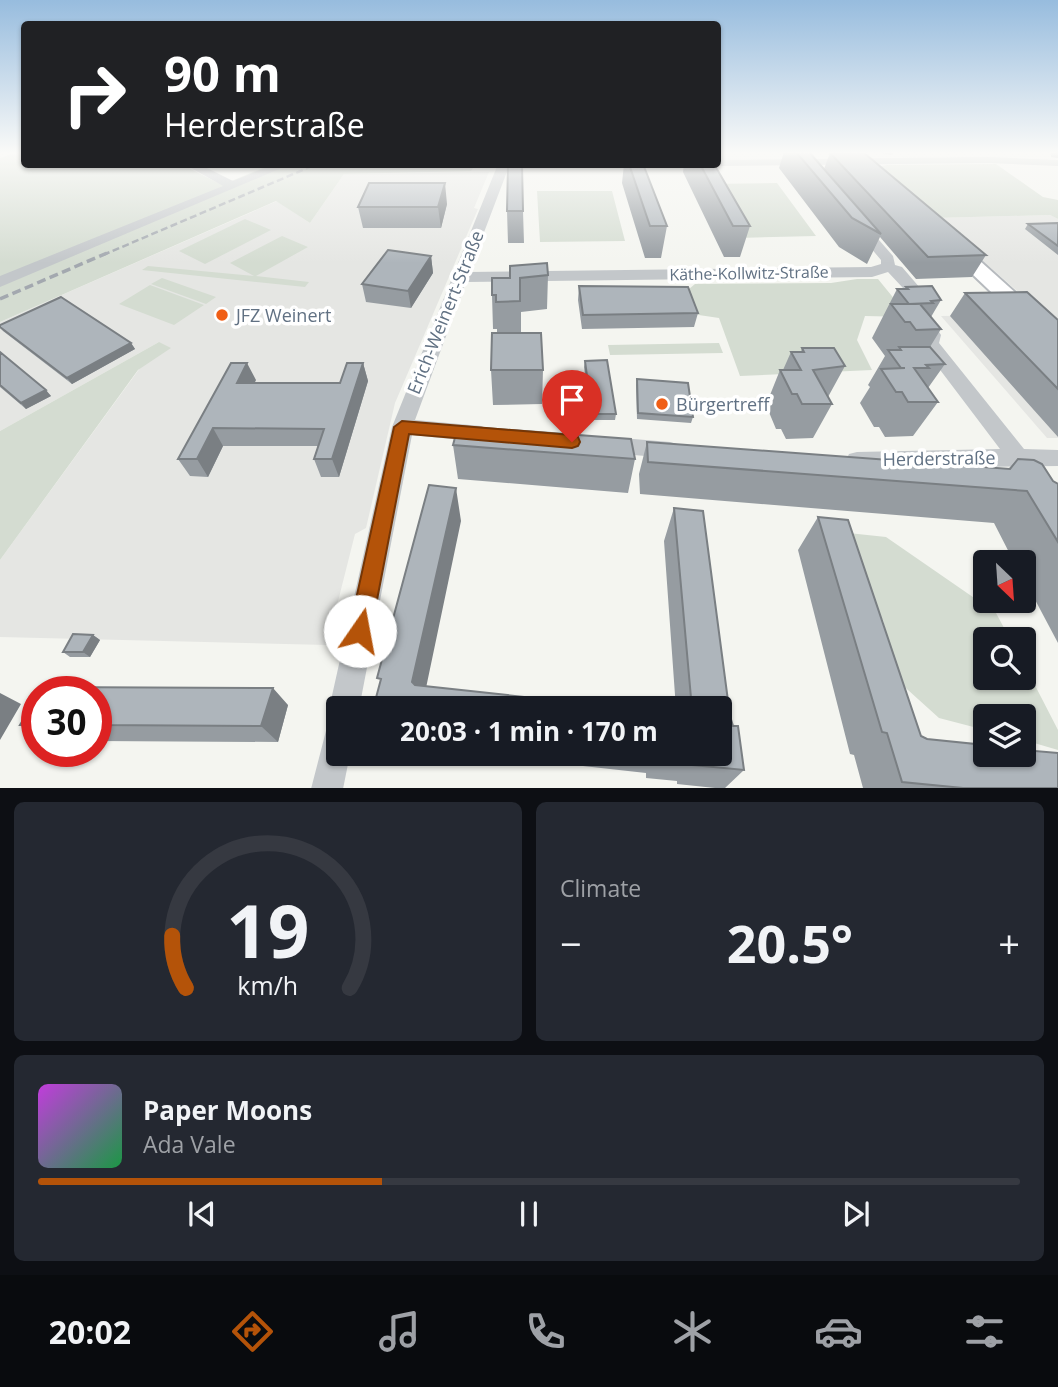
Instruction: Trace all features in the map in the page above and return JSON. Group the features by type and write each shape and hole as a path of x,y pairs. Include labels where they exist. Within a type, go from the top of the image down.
{"main road":[{"path":"938,233 1058,344"}],"street":[{"path":"0,282 226,189"},
{"name":"Erich-Weinert-Straße","path":"347,696 402,427 495,189"},
{"path":"847,211 888,259 887,267 897,270 925,303 922,318 932,335 929,342 1018,465"},
{"name":"Käthe-Kollwitz-Straße","path":"460,277 872,272 887,267"},
{"path":"402,427 505,436"},
{"path":"585,443 689,452"},
{"name":"Herderstraße","path":"836,460 1018,465 1058,458"},
{"path":"327,788 332,766"}],"shaded area":[{"path":"0,189 334,189 310,223 276,201 0,322"},
{"path":"334,189 482,189 474,208 478,209 395,403 366,528 355,534 327,645 0,637 0,560 159,342 0,431 0,322 277,201 310,223"},
{"path":"711,189 781,189 816,236 737,238"},
{"path":"902,189 1031,189 1043,197 1058,200 1058,219 1050,215 934,218"},
{"path":"537,191 612,191 625,241 540,242"},
{"path":"1050,215 1058,219 1058,327 934,218"},
{"path":"245,219 271,230 205,264 179,251"},
{"path":"282,236 308,247 256,276 309,282 305,287 142,270 148,266 254,276 230,263"},
{"path":"162,278 216,297 206,304 151,284"},
{"path":"878,279 909,317 865,316 857,340 872,370 740,376 719,318 692,314 683,294 695,284 831,283"},
{"path":"150,285 204,305 174,325 119,304"},
{"path":"1010,315 1058,362 1058,438 1047,438 941,316"},
{"path":"159,342 171,348 138,370 0,560 0,431"},
{"path":"719,343 723,353 610,355 608,345"},
{"path":"820,530 886,537 973,597 973,613 996,613 1004,627 973,627 973,690 1036,690 1036,687 1058,730 1058,750 1036,744 1036,704 973,704 973,727 939,718 898,681 883,620 840,587"}],"building":[{"path":"366,189 443,189 438,207 358,207"},
{"path":"507,189 523,189 523,211 507,211"},
{"path":"637,189 653,189 667,226 650,226"},
{"path":"713,189 728,189 750,226 733,226"},
{"path":"827,189 841,189 881,234 852,218"},
{"path":"864,189 907,189 986,255 928,257"},
{"path":"1058,223 1058,246 1028,224"},
{"path":"388,250 431,256 408,291 362,284"},
{"path":"547,263 548,275 520,278 520,301 496,302 496,295 492,295 492,278 510,278 510,266"},
{"path":"579,286 688,287 698,313 583,315"},
{"path":"932,286 941,300 931,301 933,303 909,304 897,289 908,289 906,287"},
{"path":"1027,292 1058,320 1058,389 965,293"},
{"path":"61,297 131,343 67,378 0,327"},
{"path":"891,304 920,304 941,329 916,330 910,322 905,322"},
{"path":"492,333 541,333 543,370 491,370"},
{"path":"899,347 930,347 945,364 914,368 938,402 908,402 902,392 896,392 881,369 905,368 901,368 888,350 901,350"},
{"path":"802,348 834,348 845,366 813,370 832,404 802,404 797,394 792,394 780,370 801,370 791,352 804,352"},
{"path":"0,352 46,390 21,403 0,385"},
{"path":"607,360 616,414 592,414 585,361"},
{"path":"231,363 247,363 237,383 340,383 347,363 363,363 332,459 314,459 324,429 213,428 197,459 178,459"},
{"name":"Bürgertreff","path":"637,379 688,383 693,417 638,413"},
{"path":"458,426 631,439 635,459 453,445"},
{"path":"647,442 1010,469 1018,459 1034,460 1042,464 1058,484 1058,542 1027,491 648,462"},
{"path":"429,485 456,488 412,682 415,685 516,696 376,696 381,679 377,678"},
{"path":"674,508 703,511 727,696 691,696"},
{"path":"818,517 848,520 921,736 973,744 973,767 1036,767 1036,751 1058,753 1058,788 963,788 902,782 887,733 882,732"},
{"path":"73,634 93,635 83,652 63,652"},
{"path":"112,687 273,688 261,726 112,725"},
{"path":"732,723 733,726 738,726 744,770 703,766 732,766"}],"railway":[{"path":"103,255 259,189"},
{"path":"0,299 107,253"}],"place":[{"name":"JFZ Weinert","path":"222,315"},
{"name":"Bürgertreff","path":"662,404"}],"route":[{"path":"360,631 402,427 572,442"}]}
